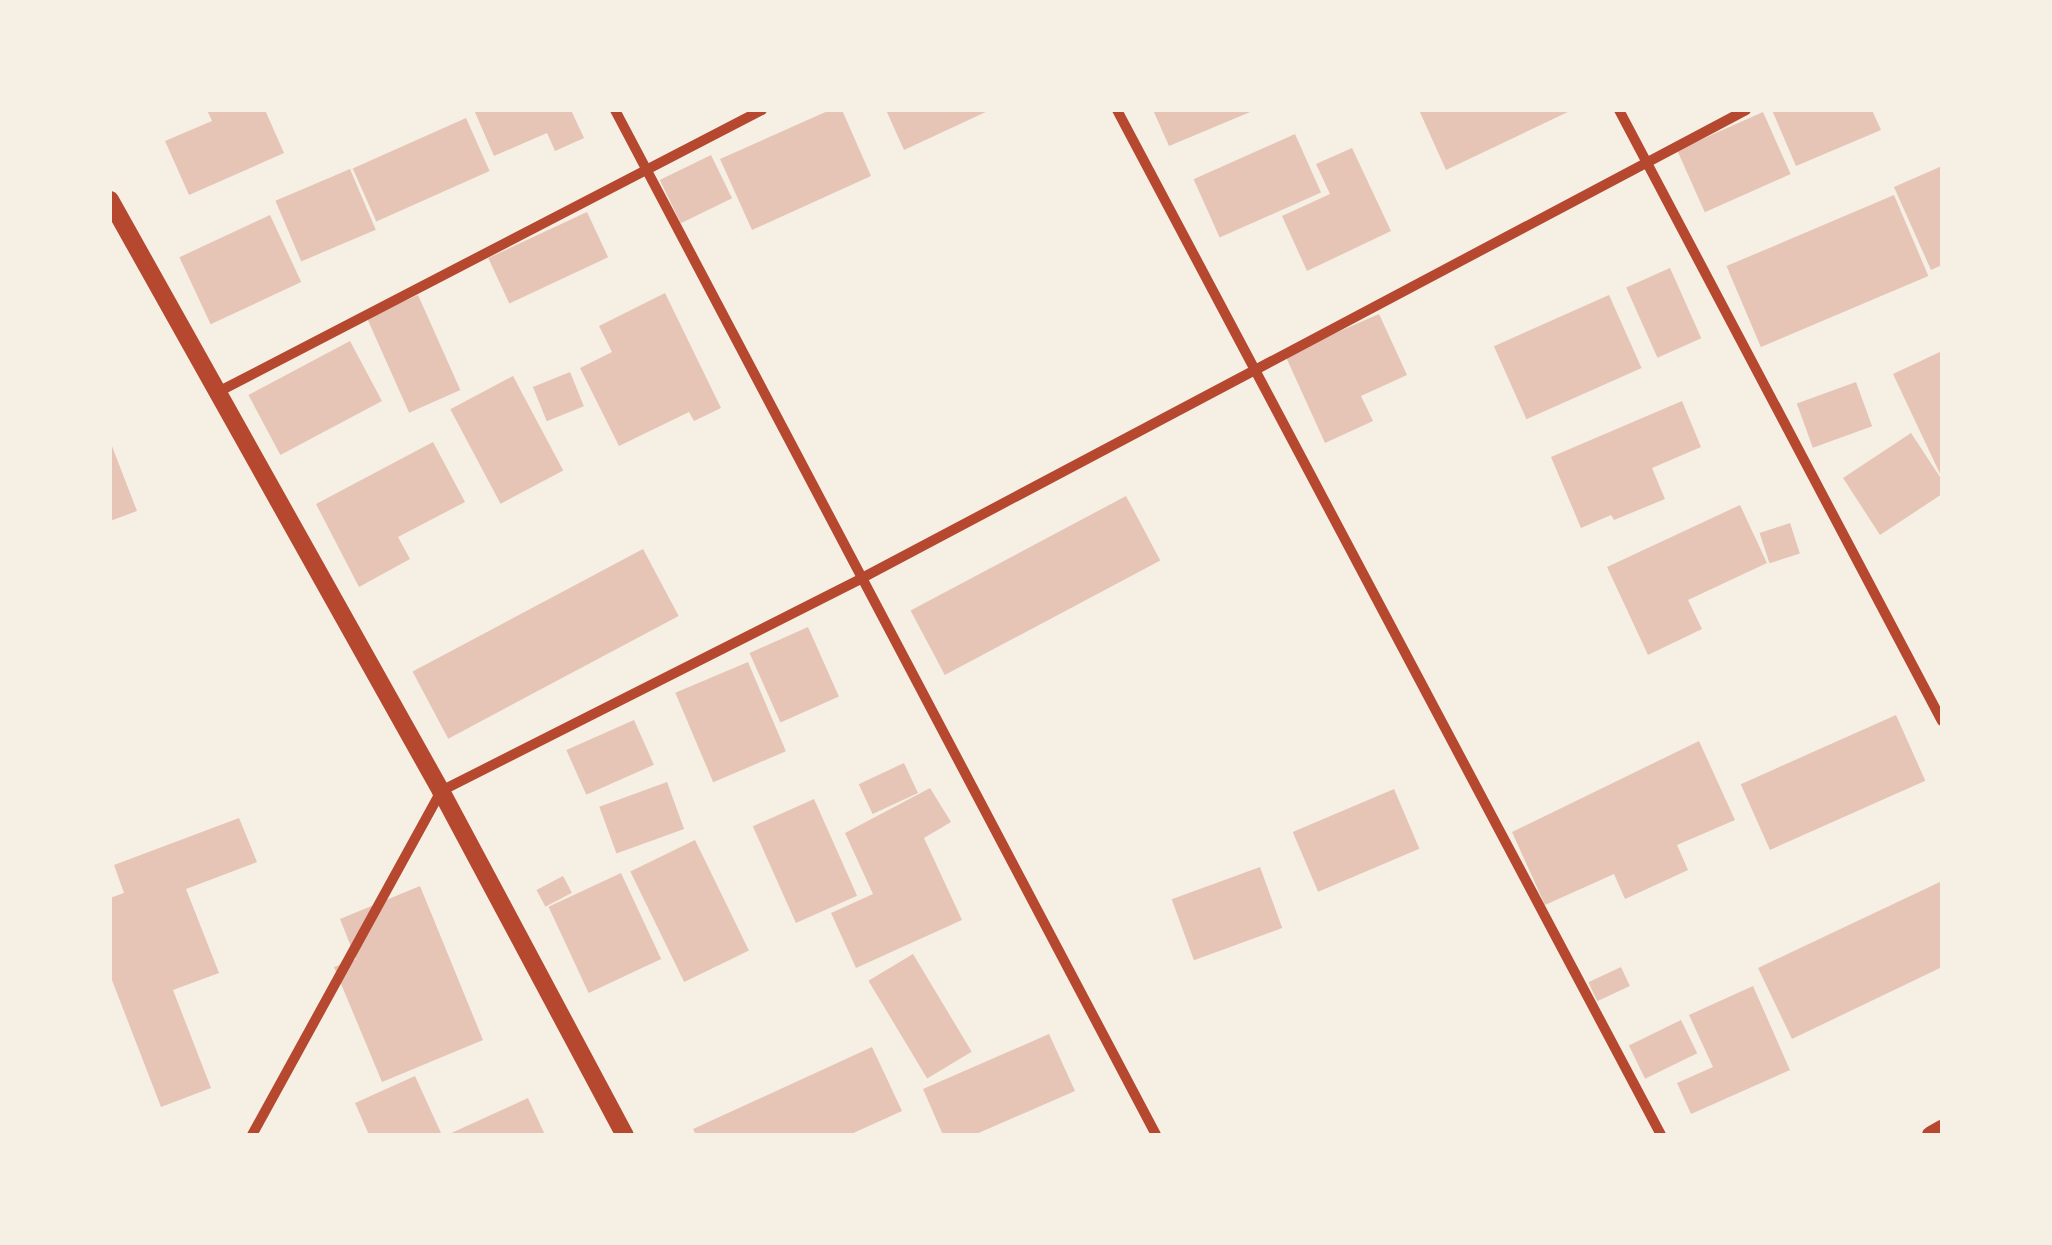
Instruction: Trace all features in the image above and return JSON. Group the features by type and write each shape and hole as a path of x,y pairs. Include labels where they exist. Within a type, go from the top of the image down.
{"street":[{"path":"615,110 1156,1135"},
{"path":"215,394 762,110"},
{"path":"1118,110 1661,1135"},
{"path":"1619,110 1942,721"},
{"path":"252,1135 441,791 864,577 1645,160 1746,110"},
{"path":"110,200 215,394 441,791 624,1135"},
{"path":"1931,1135 1942,1129"}],"building":[{"path":"207,110 265,110 284,153 189,195 165,141 212,121"},
{"path":"474,110 571,110 584,138 555,151 547,133 494,156"},
{"path":"830,110 842,110 871,176 752,230 720,159"},
{"path":"886,110 990,110 904,150"},
{"path":"1153,110 1255,110 1169,146"},
{"path":"1419,110 1572,110 1446,170"},
{"path":"1772,110 1872,110 1881,130 1796,166"},
{"path":"1763,112 1791,174 1705,212 1677,150"},
{"path":"466,118 490,171 376,221 353,168"},
{"path":"1295,134 1321,192 1220,238 1194,179"},
{"path":"1352,148 1391,231 1307,271 1282,216 1330,194 1316,164"},
{"path":"711,155 732,198 681,223 660,180"},
{"path":"1942,166 1942,265 1931,270 1894,187"},
{"path":"350,169 376,230 301,261 275,201"},
{"path":"1894,195 1928,276 1761,347 1726,266"},
{"path":"587,212 608,257 509,303 488,258"},
{"path":"270,215 301,282 211,324 179,257"},
{"path":"1670,268 1701,338 1657,358 1626,288"},
{"path":"665,293 721,408 694,421 689,412 619,446 580,368 612,352 599,326"},
{"path":"418,295 460,390 409,413 367,318"},
{"path":"1609,295 1642,368 1526,419 1494,346"},
{"path":"1379,314 1407,375 1361,396 1373,421 1325,443 1285,355"},
{"path":"350,341 382,401 280,455 248,395"},
{"path":"1942,351 1942,478 1893,374"},
{"path":"570,372 584,406 547,421 533,387"},
{"path":"513,376 563,470 501,504 450,409"},
{"path":"1856,382 1872,426 1813,448 1797,404"},
{"path":"1682,401 1701,447 1652,468 1665,499 1614,520 1611,515 1581,528 1551,457"},
{"path":"1911,433 1942,480 1942,494 1880,535 1843,478"},
{"path":"110,441 137,511 110,521"},
{"path":"433,442 465,502 398,537 410,559 359,587 316,504"},
{"path":"1126,496 1160,560 945,675 911,611"},
{"path":"1740,505 1767,563 1688,600 1702,629 1648,655 1607,567"},
{"path":"1790,523 1800,553 1769,563 1760,533"},
{"path":"643,549 679,616 448,739 413,672"},
{"path":"808,627 839,696 780,722 750,653"},
{"path":"748,662 786,751 713,782 675,693"},
{"path":"1896,715 1925,781 1770,850 1741,784"},
{"path":"634,720 654,765 586,795 566,750"},
{"path":"1699,741 1735,820 1677,845 1688,870 1625,899 1614,874 1545,905 1512,832"},
{"path":"904,763 918,793 873,814 859,784"},
{"path":"667,782 684,829 616,854 599,807"},
{"path":"930,788 951,822 924,838 962,920 856,968 831,913 873,894 845,833"},
{"path":"1394,789 1419,849 1318,892 1293,832"},
{"path":"814,799 857,896 796,923 753,826"},
{"path":"239,818 257,862 186,889 219,973 173,990 211,1088 161,1107 110,975 110,898 124,893 114,865"},
{"path":"695,840 749,951 684,982 630,872"},
{"path":"1260,867 1282,928 1194,960 1172,899"},
{"path":"621,873 661,959 589,993 548,907"},
{"path":"563,876 572,893 545,907 537,890"},
{"path":"1942,881 1942,967 1792,1039 1758,968"},
{"path":"420,886 483,1040 382,1082 334,967 356,959 340,919"},
{"path":"913,954 972,1052 927,1078 868,981"},
{"path":"1621,967 1630,986 1597,1001 1588,982"},
{"path":"1753,986 1790,1070 1691,1114 1677,1083 1713,1067 1689,1015"},
{"path":"1681,1020 1697,1053 1645,1079 1629,1045"},
{"path":"1049,1034 1075,1091 974,1135 943,1135 923,1089"},
{"path":"872,1047 902,1111 849,1135 696,1135 693,1129"},
{"path":"415,1076 441,1133 369,1135 355,1103"},
{"path":"528,1098 545,1135 447,1135"}]}
